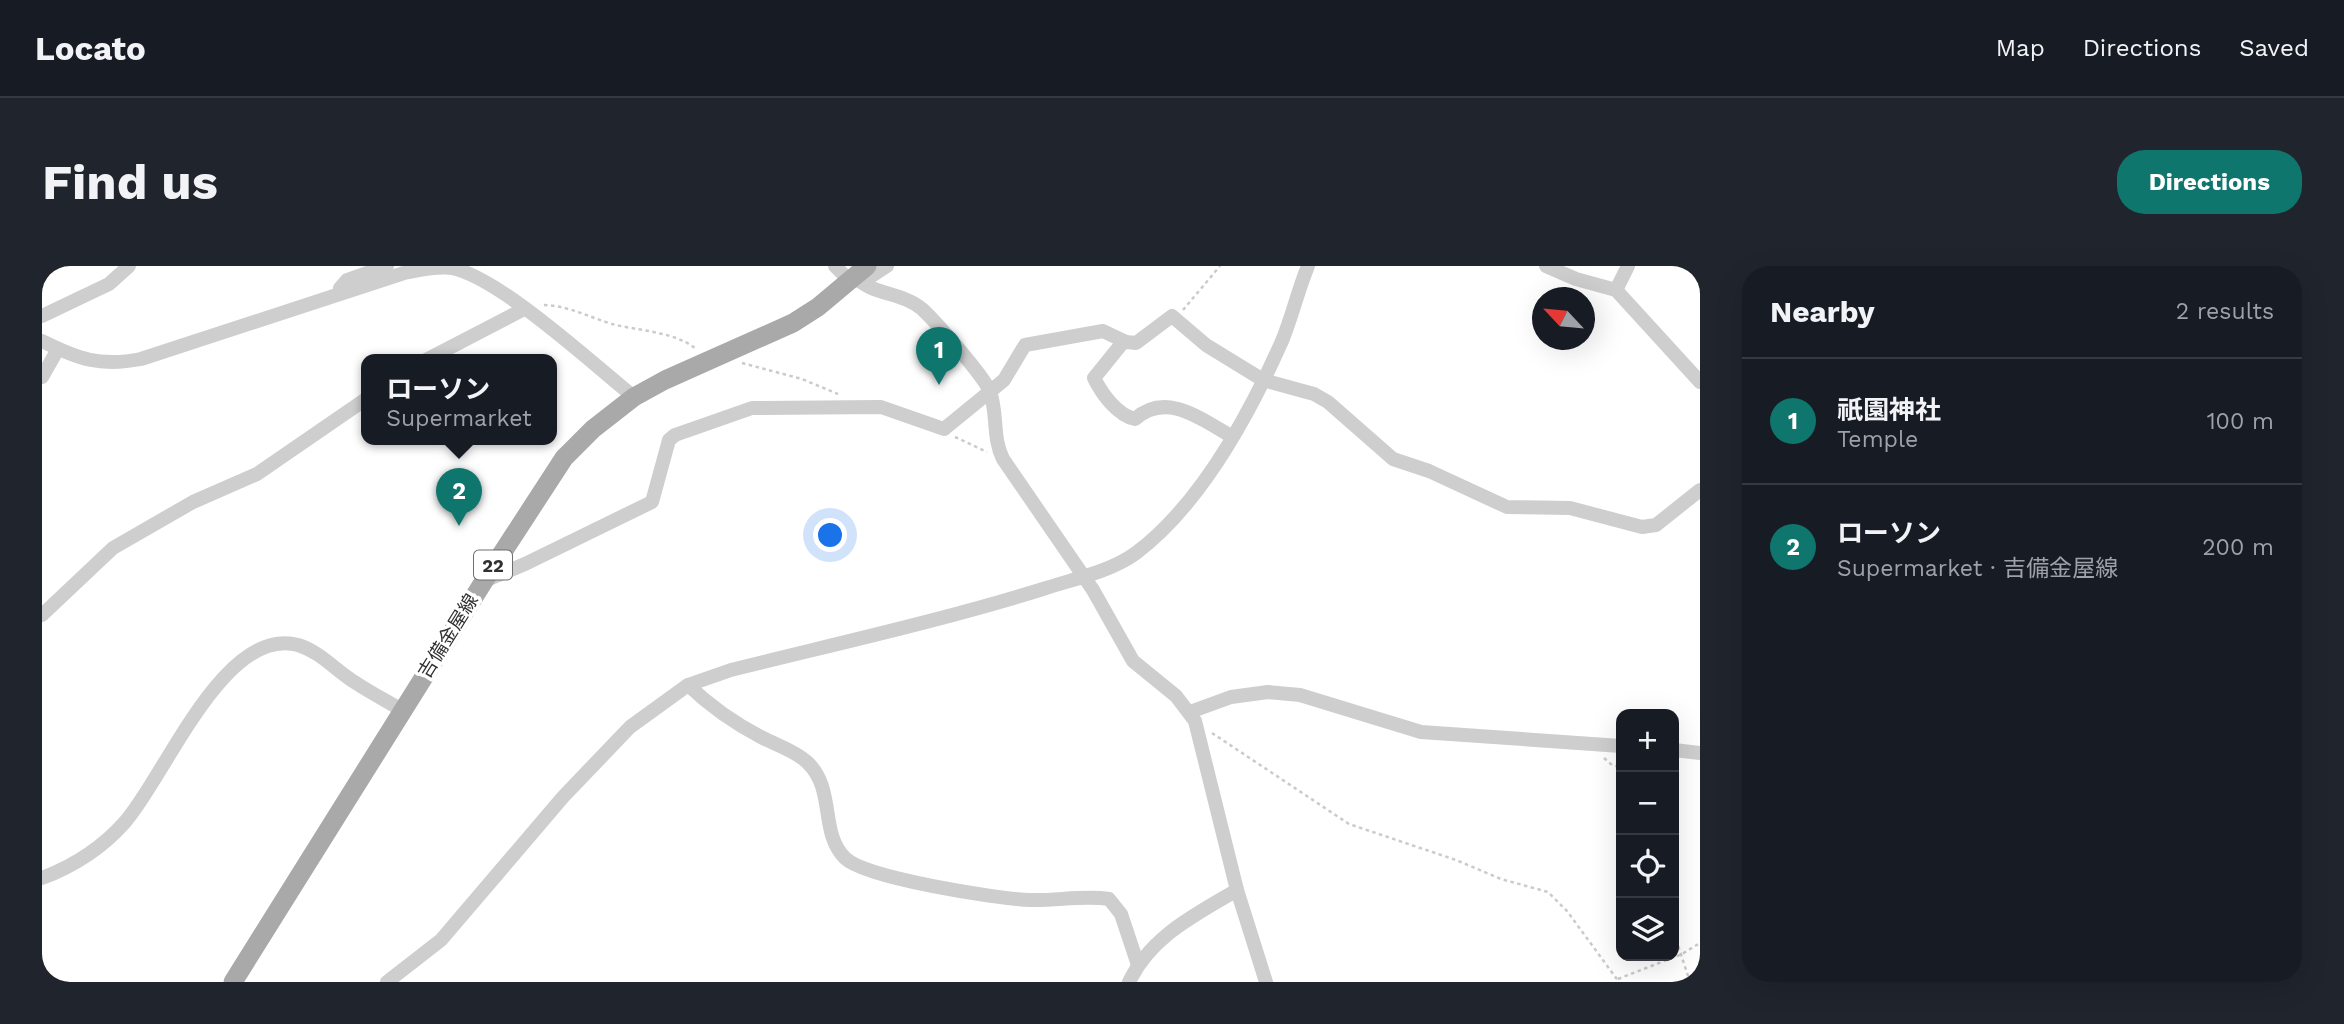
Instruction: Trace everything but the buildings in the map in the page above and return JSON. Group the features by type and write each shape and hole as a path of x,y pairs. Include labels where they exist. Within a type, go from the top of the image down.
{"main road":[{"name":"吉備金屋線","path":"233,982 402,710 564,458 593,429 634,397 793,323 858,274"}],"street":[{"path":"42,316 109,284 129,266"},
{"path":"338,293 347,280 387,266"},
{"path":"835,266 867,279 887,266"},
{"path":"387,982 441,940 563,797 630,727 688,685 731,670 998,603 1083,576 1128,558 1155,536 1208,474 1263,380 1283,338 1308,266"},
{"path":"1546,266 1576,279 1616,290 1700,382"},
{"path":"1616,290 1628,266"},
{"path":"42,341 58,349 106,364 141,359 404,273 429,268 452,268 473,276 524,309 634,397"},
{"path":"858,274 866,286 906,298 921,308 990,390 995,440 1003,459 1083,576 1133,661 1176,696 1193,717 1237,890 1266,982"},
{"path":"438,354 524,309"},
{"path":"484,581 652,502 672,437 747,410 881,407 944,429 1010,373 1026,345 1097,331 1136,343 1167,318 1176,317 1206,345 1263,380 1314,394 1328,402 1393,459 1429,471 1507,507 1570,508 1642,527 1656,524 1700,490"},
{"path":"1124,341 1094,378 1112,403 1135,419 1150,409 1179,407 1231,436"},
{"path":"42,377 58,349"},
{"path":"42,615 113,548 183,507 257,474 361,402"},
{"path":"42,878 66,869 100,847 125,822 215,689 249,653 273,644 297,645 320,655 354,682 402,710"},
{"path":"688,685 740,726 795,753 814,768 827,799 834,840 845,859 854,865 894,878 1027,900 1109,900 1121,914 1138,965"},
{"path":"1193,717 1231,697 1268,692 1300,695 1420,732 1616,746"},
{"path":"1679,750 1700,752"},
{"path":"1129,982 1152,947 1178,925 1237,890"}],"path":[{"path":"1176,317 1206,286 1220,266"},
{"path":"524,309 543,305 562,307 613,324 673,338 713,359 802,379 843,397"},
{"path":"944,429 961,442 1003,459"},
{"path":"1193,717 1349,824 1456,860 1501,879 1548,892 1567,911 1619,980 1682,954 1700,943"},
{"path":"1679,946 1690,982"}],"place":[{"name":"祇園神社","path":"939,385"},
{"name":"ローソン","path":"459,526"}]}
